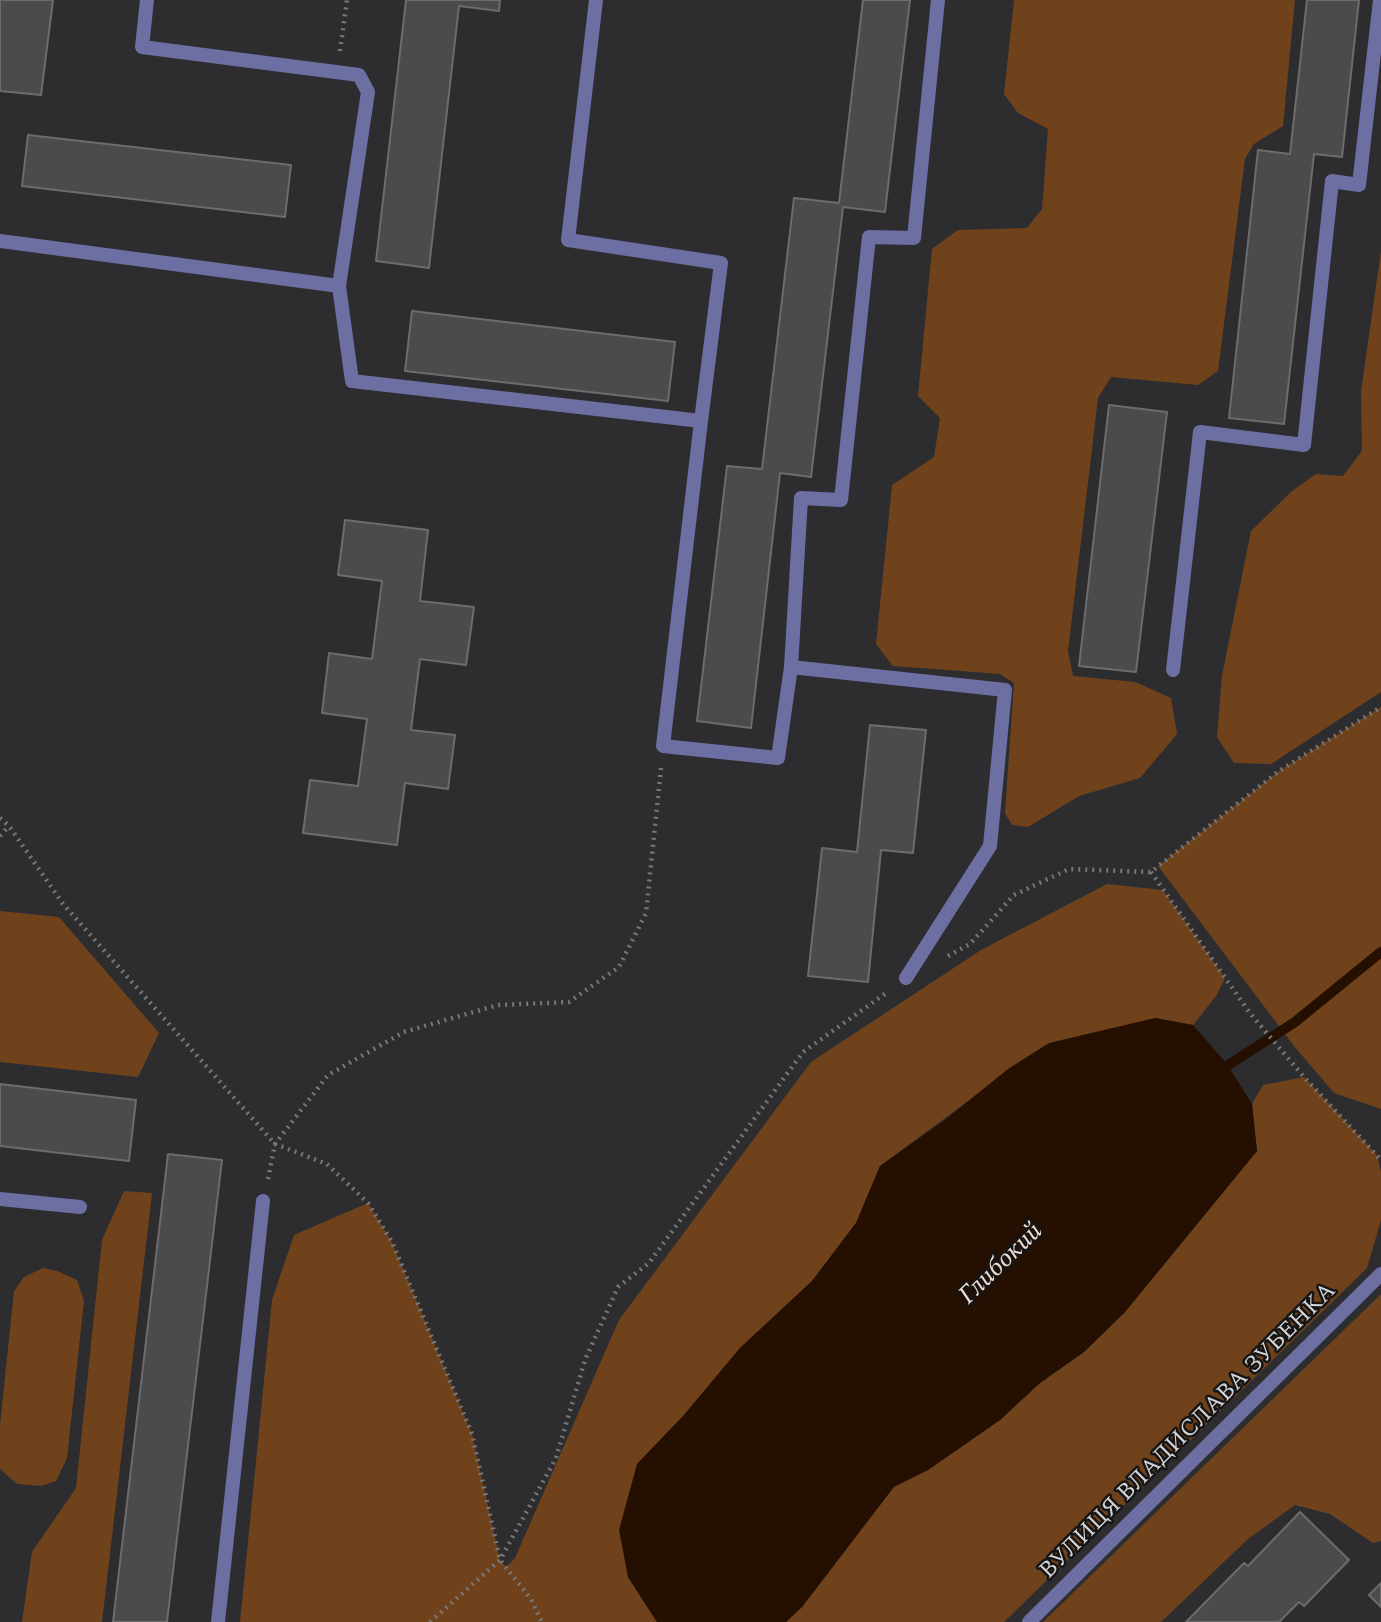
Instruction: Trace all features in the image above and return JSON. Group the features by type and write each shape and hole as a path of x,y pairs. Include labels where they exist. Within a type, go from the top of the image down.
{"street":[{"path":"147,0 142,47 359,75 368,92 339,286 352,381 701,421"},
{"path":"596,0 568,240 722,263 663,746 778,758 791,667 801,498 841,500 869,237 914,238 938,0"},
{"path":"1173,670 1200,432 1304,445 1332,181 1359,185 1380,0"},
{"path":"0,241 339,286"},
{"path":"791,667 1005,690 990,846 906,978"},
{"path":"0,1199 80,1206"},
{"path":"218,1622 263,1201"},
{"name":"ВУЛИЦЯ ВЛАДИСЛАВА ЗУБЕНКА","path":"1029,1622 1381,1274"}],"path":[{"path":"336,72 347,0"},
{"path":"430,1622 500,1560 556,1458 585,1360 618,1287 649,1263 803,1052 906,978 970,944 1014,895 1069,869 1151,872 1279,771 1381,707"},
{"path":"263,1201 275,1144 328,1075 404,1032 498,1005 569,1002 619,967 646,913 663,746"},
{"path":"0,818 9,826 63,904 275,1144 327,1164 368,1203 392,1242 472,1434 500,1560 531,1599 542,1622"},
{"path":"0,836 9,826"},
{"path":"1151,872 1249,1012 1304,1077 1381,1160"}],"shaded area":[{"path":"1014,0 1295,0 1283,126 1254,144 1245,159 1218,371 1198,385 1111,377 1098,398 1068,651 1073,676 1135,682 1171,698 1177,734 1140,778 1079,796 1028,827 1012,825 1005,813 1014,683 1000,674 893,666 876,644 892,485 934,457 940,418 918,396 932,249 958,230 1027,228 1042,209 1048,129 1018,113 1004,94"},
{"path":"1381,251 1381,692 1271,764 1234,763 1217,737 1222,676 1251,531 1292,491 1316,474 1343,476 1362,451 1361,392"},
{"path":"1381,707 1381,1109 1334,1093 1294,1046 1158,866 1279,771"},
{"path":"1107,884 1163,890 1225,978 1216,996 1193,1025 1155,1018 979,1093 880,1166 856,1223 812,1281 740,1348 684,1415 637,1464 628,1577 657,1622 240,1622 272,1300 294,1235 368,1203 392,1242 472,1434 500,1560 506,1567 515,1558 619,1320 811,1062 981,950"},
{"path":"0,911 59,917 159,1033 138,1077 0,1062"},
{"path":"1304,1077 1377,1155 1381,1172 1381,1220 1367,1268 1004,1622 786,1622 802,1607 894,1486 928,1470 1000,1420 1040,1383 1084,1352 1125,1312 1257,1151 1252,1104 1263,1085"},
{"path":"124,1191 152,1193 102,1622 22,1622 32,1552 76,1488 102,1240"},
{"path":"43,1268 77,1280 84,1301 67,1458 56,1481 41,1486 17,1484 0,1469 0,1425 14,1291 24,1277"},
{"path":"1381,1294 1381,1541 1373,1543 1330,1514 1295,1505 1248,1539 1161,1622 1043,1622"}],"water":[{"path":"1155,1018 1193,1025 1227,1064 1252,1104 1257,1151 1125,1312 1084,1352 1040,1383 1000,1420 928,1470 894,1487 802,1607 786,1622 657,1622 628,1577 619,1530 637,1464 684,1415 740,1348 812,1281 856,1223 880,1166 946,1119 1008,1069 1049,1043"}],"building":[{"path":"0,0 53,0 41,95 0,91"},
{"path":"406,0 500,0 499,11 459,6 429,268 376,261"},
{"path":"863,0 910,0 885,212 843,207 811,477 780,473 751,728 697,721 727,466 762,469 794,198 839,203"},
{"path":"1307,0 1359,0 1342,157 1314,154 1284,424 1229,418 1258,150 1290,154"},
{"path":"28,135 291,165 285,217 22,186"},
{"path":"412,311 675,342 668,401 405,371"},
{"path":"1109,405 1167,412 1136,672 1079,666"},
{"path":"345,520 428,530 420,601 474,607 466,665 420,659 411,730 455,735 448,789 405,783 397,845 303,833 310,780 358,786 367,719 322,713 329,653 372,659 382,581 338,575"},
{"path":"870,725 926,730 913,853 881,850 868,982 808,976 822,848 857,852"},
{"path":"0,1084 136,1100 129,1161 0,1146"},
{"path":"168,1154 222,1160 167,1622 113,1622"},
{"path":"1300,1512 1349,1560 1304,1606 1299,1602 1279,1622 1186,1622 1244,1563 1248,1566"},
{"path":"1381,1583 1381,1607 1369,1595"}],"waterway":[{"name":"Глибокий","path":"1219,1071 1295,1022 1381,952"}]}
